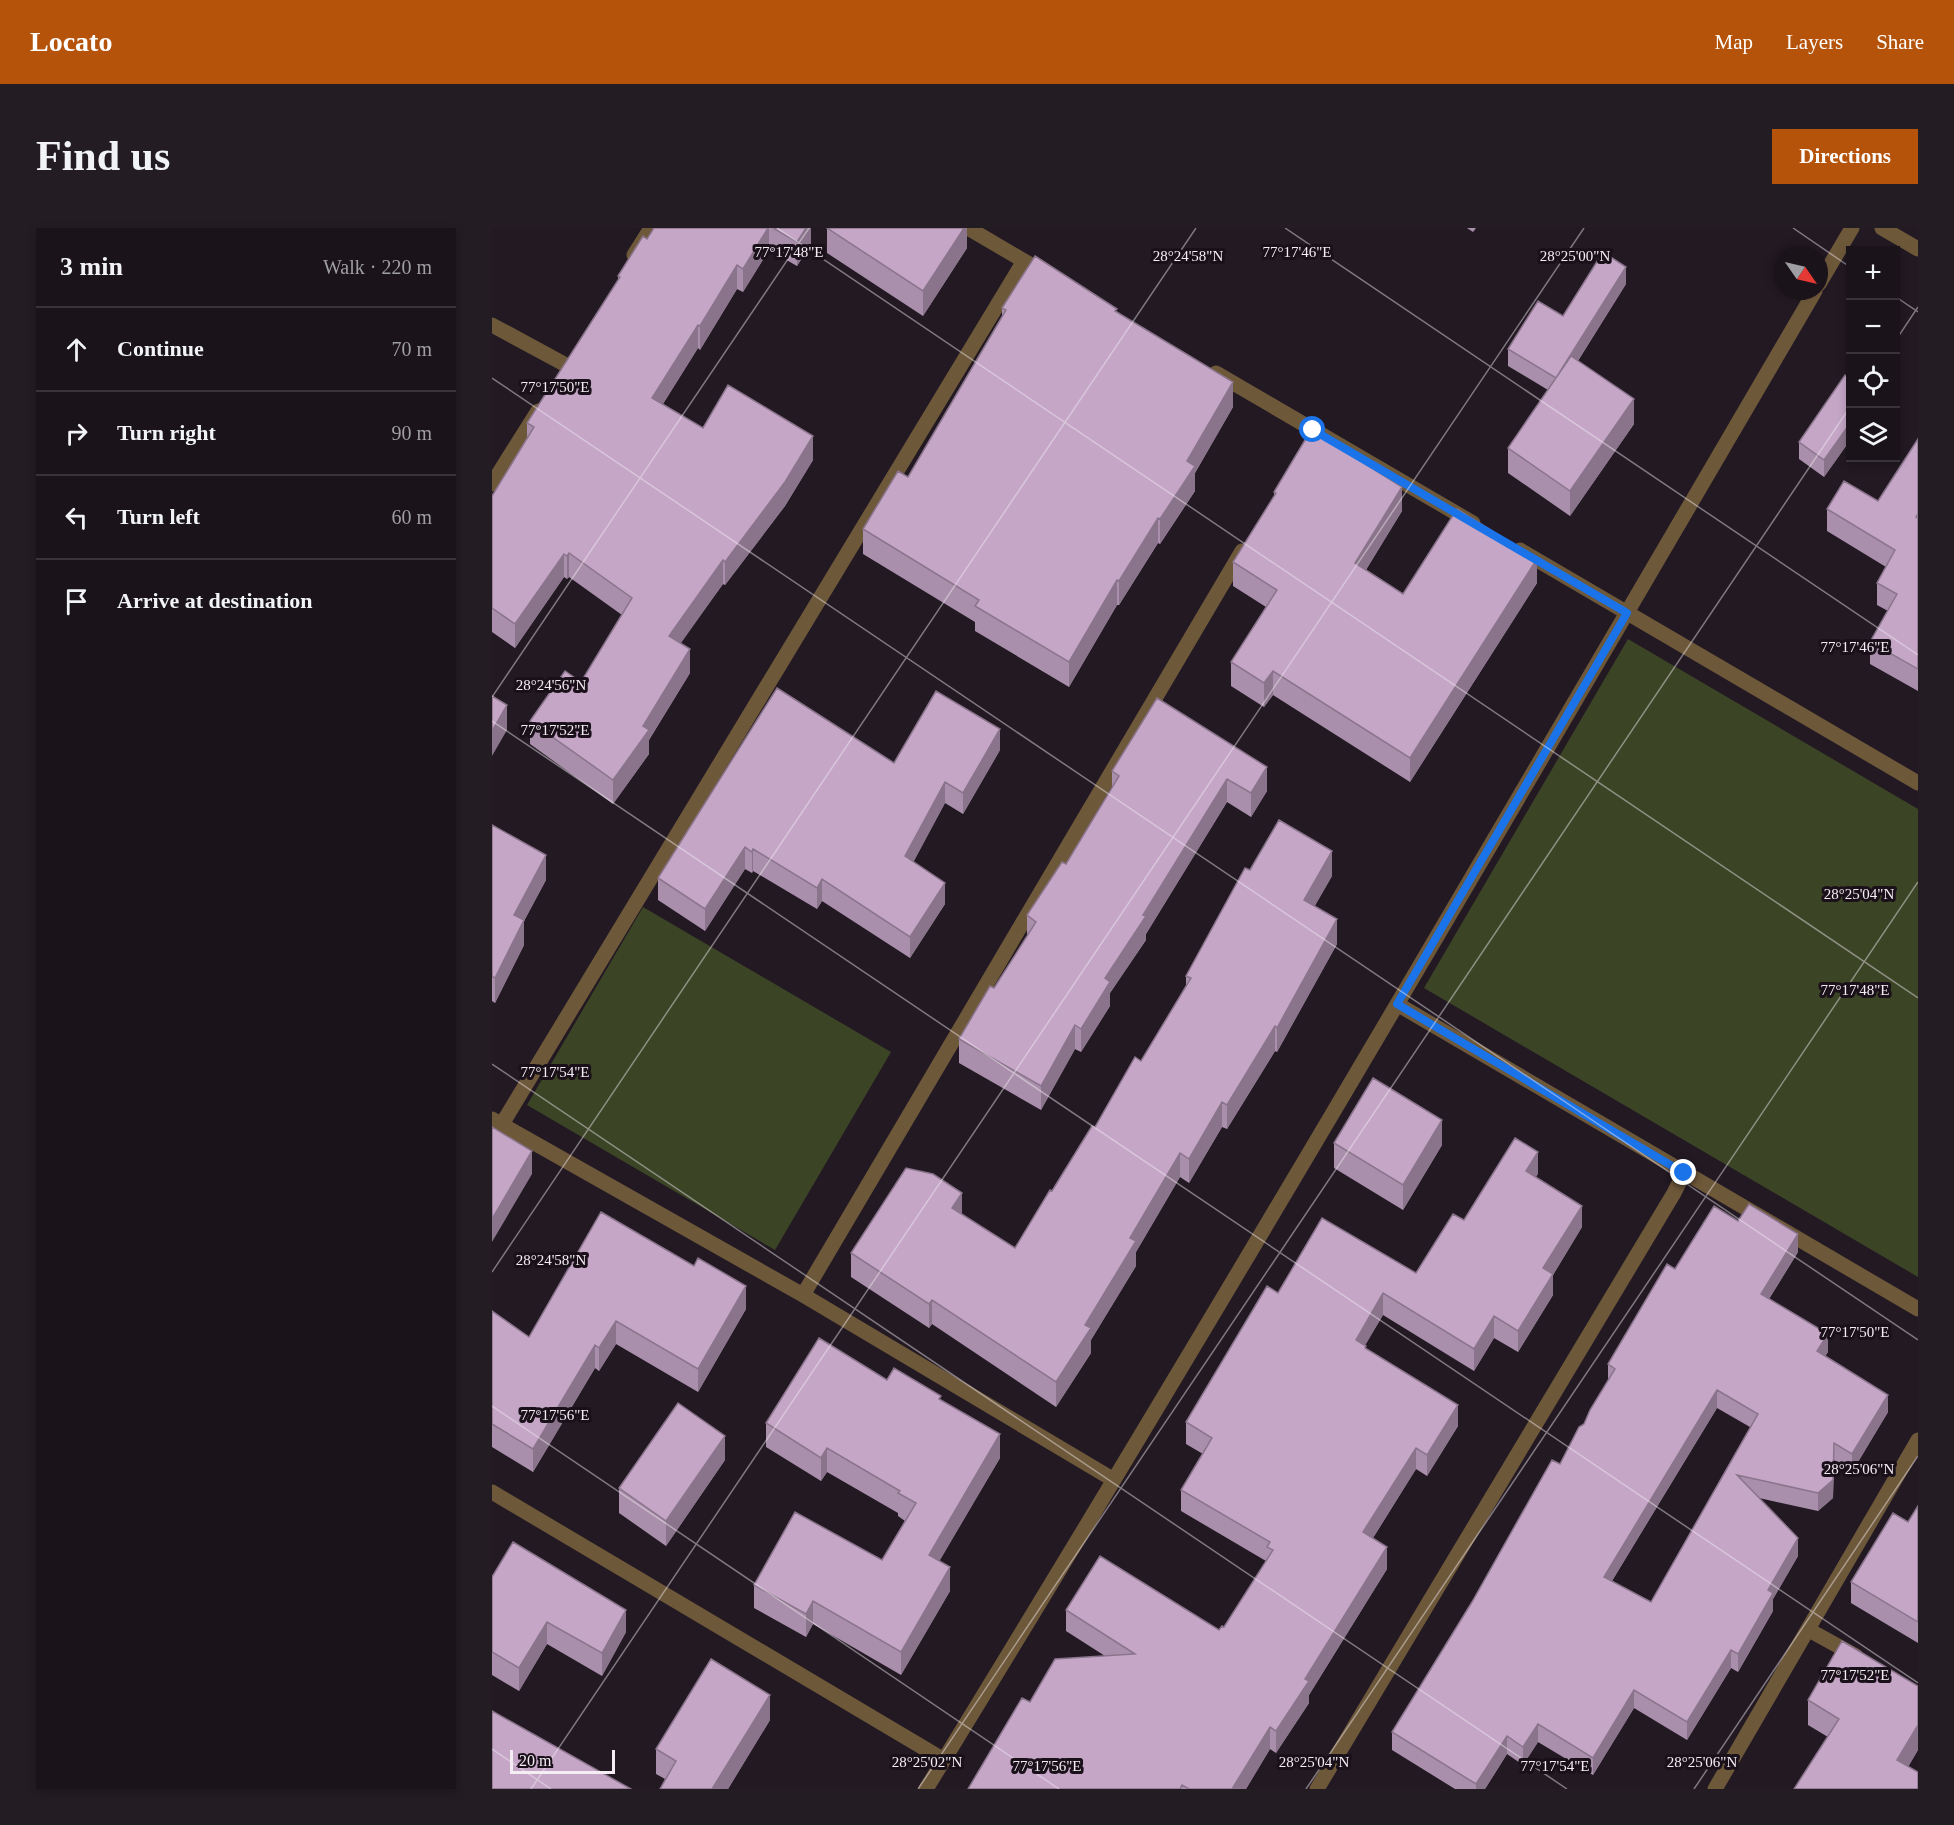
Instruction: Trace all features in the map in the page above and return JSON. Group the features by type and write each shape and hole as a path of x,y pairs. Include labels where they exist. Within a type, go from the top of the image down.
{"street":[{"path":"627,267 651,228"},
{"path":"968,228 1065,285"},
{"path":"1828,269 1852,228"},
{"path":"1882,228 1918,249"},
{"path":"1024,261 497,1121 803,1295 1114,1480"},
{"path":"926,1789 1114,1480 1397,1004 1810,300"},
{"path":"492,324 566,365"},
{"path":"1200,363 1310,435 1485,530"},
{"path":"492,484 548,395"},
{"path":"803,1295 1252,533"},
{"path":"1505,542 1918,783"},
{"path":"1397,1004 1918,1310"},
{"path":"1317,1789 1668,1204 1684,1173"},
{"path":"1715,1789 1918,1440"},
{"path":"492,1492 944,1760"},
{"path":"1809,1630 1868,1663"}],"green space":[{"path":"1628,639 1918,809 1918,1277 1424,988"},
{"path":"643,907 891,1052 775,1250 527,1105"}],"building":[{"path":"654,228 768,228 743,269 737,265 652,398 703,428 728,385 813,436 785,482 725,562 723,560 669,636 690,649 643,726 649,730 613,780 530,721 565,671 581,682 632,598 569,553 567,556 564,554 515,624 492,608 492,496 534,427 527,423 620,277 618,276 643,236 647,239"},
{"path":"773,228 806,228 797,242"},
{"path":"827,228 964,228 923,291"},
{"path":"1603,252 1626,267 1556,378 1508,349 1538,301 1563,316"},
{"path":"1035,256 1117,309 1115,311 1233,382 1187,461 1195,466 1160,519 1158,518 1119,581 1117,580 1069,662 975,606 979,600 863,529 898,471 908,477 1006,310 1002,308"},
{"path":"1571,356 1634,399 1570,491 1508,448"},
{"path":"1846,376 1846,429 1824,460 1799,442"},
{"path":"1311,430 1402,487 1355,563 1403,594 1457,509 1537,559 1410,758 1273,671 1264,683 1231,662 1277,590 1233,562 1276,493 1274,492"},
{"path":"1918,439 1918,514 1916,517 1918,518 1918,669 1870,642 1897,594 1877,583 1895,550 1827,509 1844,481 1878,501"},
{"path":"777,688 894,763 936,691 1000,729 963,793 945,782 905,856 945,883 910,937 822,879 817,888 753,849 752,852 745,847 705,909 658,878"},
{"path":"492,696 507,705 492,731"},
{"path":"1157,698 1267,767 1251,793 1227,779 1143,915 1146,916 1105,978 1110,982 1081,1029 1075,1025 1041,1086 959,1039 990,986 994,988 1036,922 1027,915 1062,862 1066,864 1119,776 1112,771"},
{"path":"1279,820 1332,851 1304,900 1337,919 1277,1028 1275,1026 1227,1105 1222,1102 1189,1159 1180,1153 1130,1238 1136,1241 1085,1325 1091,1328 1056,1382 932,1300 929,1304 851,1253 906,1168 933,1174 962,1193 952,1208 1015,1248 1092,1126 1095,1127 1135,1057 1141,1061 1191,978 1186,976 1245,868 1250,870"},
{"path":"492,825 546,855 514,915 524,920 495,978 492,976"},
{"path":"1373,1078 1442,1120 1403,1185 1334,1143"},
{"path":"492,1127 532,1151 492,1219"},
{"path":"1515,1138 1538,1152 1526,1171 1582,1206 1543,1268 1553,1274 1518,1331 1494,1316 1474,1349 1383,1293 1356,1340 1366,1346 1365,1348 1458,1405 1427,1455 1416,1448 1363,1532 1387,1547 1305,1679 1309,1681 1276,1731 1270,1727 1232,1789 1189,1789 1182,1785 1180,1789 968,1789 1022,1698 1030,1702 1055,1659 1135,1654 1066,1610 1100,1556 1219,1630 1222,1626 1224,1627 1273,1550 1267,1547 1270,1542 1181,1490 1212,1438 1186,1422 1267,1286 1278,1293 1322,1218 1416,1273 1453,1214 1464,1220"},
{"path":"1749,1204 1798,1234 1761,1294 1828,1334 1817,1351 1888,1395 1852,1454 1834,1443 1833,1480 1818,1493 1737,1475 1798,1538 1768,1590 1773,1593 1738,1654 1731,1650 1687,1722 1634,1690 1593,1758 1538,1724 1523,1747 1507,1736 1476,1784 1392,1732 1472,1602 1552,1460 1560,1464 1579,1427 1584,1424 1615,1369 1608,1364 1667,1264 1675,1269 1714,1206 1738,1221","holes":["1717,1390 1758,1414 1651,1602 1604,1577"]},
{"path":"601,1212 694,1266 698,1258 746,1286 698,1369 616,1321 599,1348 595,1345 533,1449 492,1424 492,1311 529,1337"},
{"path":"819,1338 887,1380 894,1368 941,1396 939,1399 1000,1434 929,1555 950,1567 901,1652 813,1601 806,1614 754,1585 795,1512 882,1560 916,1503 827,1448 821,1458 766,1423"},
{"path":"678,1403 725,1436 666,1521 619,1488"},
{"path":"1918,1506 1918,1622 1851,1582 1893,1513 1908,1522"},
{"path":"513,1542 626,1610 602,1653 547,1622 519,1668 492,1652 492,1577"},
{"path":"1842,1641 1918,1686 1918,1725 1897,1760 1918,1772 1918,1789 1794,1789 1839,1719 1808,1700"},
{"path":"711,1659 770,1695 712,1789 660,1789 676,1761 656,1749"},
{"path":"492,1711 631,1789 492,1789"}],"route":[{"path":"1313,430 1627,613 1397,1004 1684,1173"}]}
